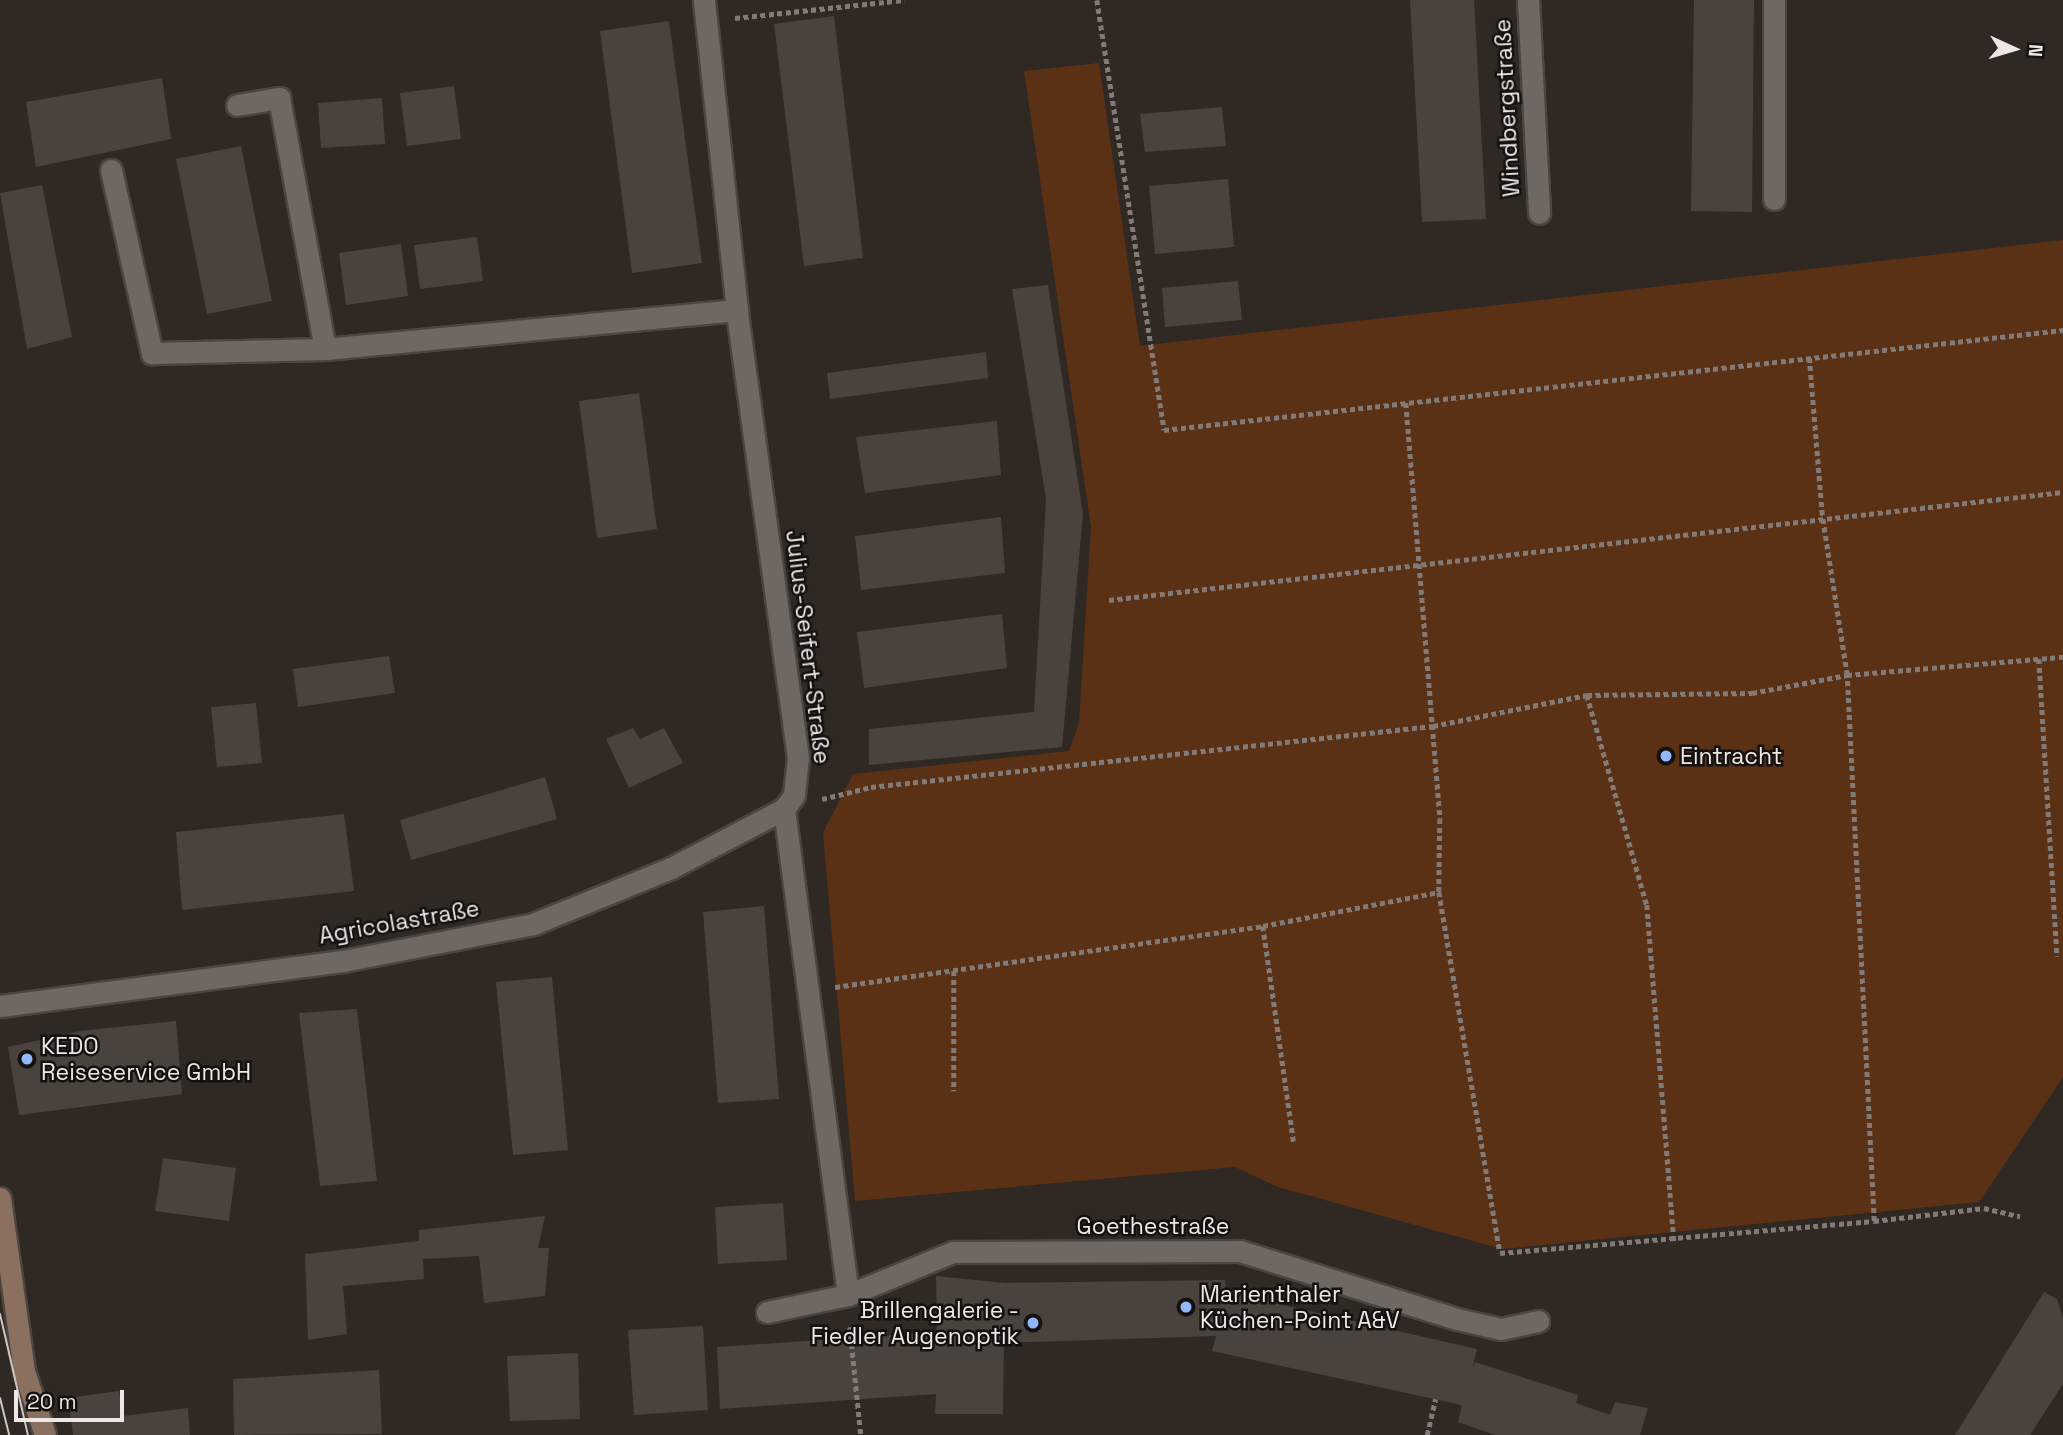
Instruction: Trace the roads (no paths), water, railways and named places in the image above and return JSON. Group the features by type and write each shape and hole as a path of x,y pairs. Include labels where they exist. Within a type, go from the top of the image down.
{"main road":[{"path":"0,1198 24,1371 45,1435"}],"street":[{"name":"Windbergstraße","path":"1528,0 1539,213"},
{"path":"1774,0 1774,199"},
{"name":"Julius-Seifert-Straße","path":"705,10 737,310 798,758 794,795 784,808 804,993 848,1295"},
{"path":"237,105 279,98 325,349"},
{"path":"111,170 152,353 325,349 737,310"},
{"name":"Agricolastraße","path":"0,1006 343,961 533,924 671,868 784,808"},
{"name":"Goethestraße","path":"767,1312 848,1295 953,1252 1240,1251 1457,1319 1501,1329 1538,1321"}],"tram line":[{"path":"0,1314 28,1435"},
{"path":"0,1398 9,1435"}],"place":[{"name":"Eintracht","path":"1666,756"},
{"name":"KEDO Reiseservice GmbH","path":"27,1059"},
{"name":"Marienthaler Küchen-Point A&V","path":"1186,1307"},
{"name":"Brillengalerie - Fiedler Augenoptik","path":"1033,1323"}]}
